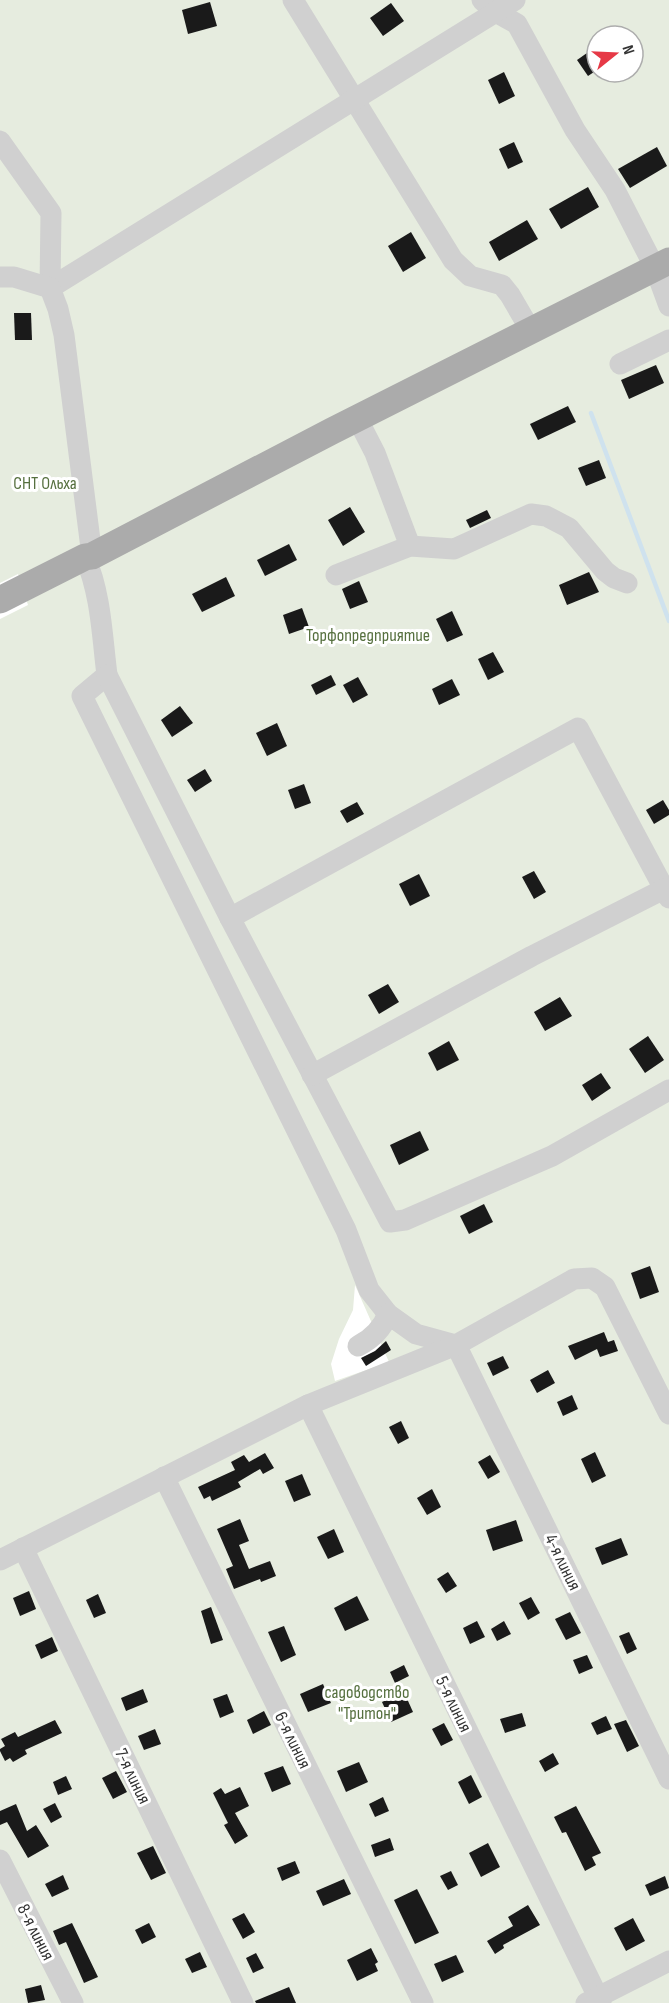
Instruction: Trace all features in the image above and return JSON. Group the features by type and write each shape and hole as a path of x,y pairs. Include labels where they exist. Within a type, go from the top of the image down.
{"main road":[{"path":"0,600 662,265"}],"street":[{"path":"293,0 453,260 470,276 502,285 531,331"},
{"path":"0,278 14,277 50,288 356,100 488,6 515,0"},
{"path":"488,6 517,24 575,130 662,265 669,306"},
{"path":"0,141 51,213 50,288 64,335 88,556 99,606 107,675 230,918 390,1222 405,1220 552,1156 669,1090"},
{"path":"620,364 669,340"},
{"path":"357,418 375,453 410,546"},
{"path":"336,575 410,546 454,549 531,514 546,516 569,528 604,571 627,583"},
{"path":"107,675 82,696 346,1230 369,1290 387,1314 416,1334 456,1345"},
{"path":"230,918 578,728 666,893 532,956 312,1075"},
{"path":"0,1560 308,1405 456,1345 574,1279 592,1278 605,1287 669,1414"},
{"path":"358,1346 377,1333 385,1322 387,1314"},
{"name":"4-я линия","path":"456,1345 669,1779"},
{"name":"5-я линия","path":"308,1405 595,2001"},
{"name":"6-я линия","path":"164,1477 423,2003"},
{"name":"7-я линия","path":"23,1548 243,2003"},
{"name":"8-я линия","path":"0,1860 73,2003"},
{"path":"595,2001 669,1961"}],"green space":[{"path":"0,0 669,0 669,2003 0,2003 0,619 28,605 18,574 0,583","holes":["355,1285 389,1362 335,1381 331,1364 339,1339 353,1310"]}],"building":[{"path":"210,2 217,26 188,34 182,10"},
{"path":"391,3 404,21 383,36 370,18"},
{"path":"585,54 585,72 577,60"},
{"path":"504,72 515,96 499,104 488,80"},
{"path":"514,142 523,162 508,169 499,149"},
{"path":"657,147 667,166 630,188 618,169"},
{"path":"588,187 599,207 561,229 549,209"},
{"path":"527,220 538,239 499,261 489,242"},
{"path":"411,232 426,258 403,272 388,246"},
{"path":"14,313 31,313 32,340 15,340"},
{"path":"656,365 664,383 629,399 621,380"},
{"path":"568,406 576,422 538,440 530,424"},
{"path":"599,460 606,478 586,486 578,468"},
{"path":"350,507 365,532 343,546 328,520"},
{"path":"487,510 491,518 470,528 466,520"},
{"path":"289,544 297,560 265,576 257,560"},
{"path":"589,572 599,592 567,605 559,585"},
{"path":"226,577 235,596 202,612 192,594"},
{"path":"359,581 368,602 350,609 342,589"},
{"path":"302,608 309,627 289,634 283,615"},
{"path":"452,611 463,635 447,642 436,619"},
{"path":"493,652 504,672 488,680 478,659"},
{"path":"331,675 336,685 316,695 311,685"},
{"path":"358,677 368,695 353,703 343,685"},
{"path":"452,679 460,695 439,705 432,689"},
{"path":"180,706 193,723 172,737 161,720"},
{"path":"277,723 287,746 267,756 256,733"},
{"path":"205,769 212,781 195,792 187,780"},
{"path":"304,784 311,803 295,809 288,790"},
{"path":"663,800 669,810 669,815 654,824 646,810"},
{"path":"357,802 364,814 347,823 340,811"},
{"path":"534,871 546,892 534,899 522,877"},
{"path":"419,874 430,896 410,906 399,884"},
{"path":"388,984 399,1002 379,1014 368,995"},
{"path":"560,997 572,1016 545,1031 534,1012"},
{"path":"648,1036 664,1060 645,1073 629,1049"},
{"path":"449,1041 459,1060 437,1071 428,1053"},
{"path":"601,1073 611,1088 592,1101 582,1085"},
{"path":"420,1131 429,1150 399,1165 390,1145"},
{"path":"484,1204 493,1222 469,1234 460,1216"},
{"path":"650,1266 659,1292 640,1299 631,1273"},
{"path":"604,1332 608,1342 614,1340 618,1351 600,1357 597,1349 575,1360 568,1346"},
{"path":"386,1341 391,1350 366,1366 361,1358 375,1351"},
{"path":"503,1356 509,1368 493,1376 487,1363"},
{"path":"548,1370 555,1383 537,1393 530,1380"},
{"path":"572,1395 578,1409 563,1416 557,1402"},
{"path":"401,1421 409,1438 398,1444 389,1427"},
{"path":"595,1452 606,1476 592,1483 581,1459"},
{"path":"265,1453 274,1468 263,1474 260,1469 238,1482 241,1487 212,1501 210,1496 204,1499 198,1487 235,1470 231,1462 244,1455 249,1462"},
{"path":"490,1455 500,1472 488,1479 478,1462"},
{"path":"302,1474 311,1495 294,1502 285,1481"},
{"path":"432,1489 441,1507 427,1515 417,1498"},
{"path":"240,1519 249,1541 239,1545 249,1569 270,1561 276,1576 261,1582 260,1579 234,1589 226,1569 233,1566 217,1529"},
{"path":"516,1520 523,1541 493,1551 486,1530"},
{"path":"334,1529 344,1552 328,1559 317,1537"},
{"path":"621,1538 628,1555 602,1565 595,1548"},
{"path":"448,1572 457,1586 446,1593 437,1579"},
{"path":"29,1591 36,1609 20,1616 13,1598"},
{"path":"98,1594 106,1613 94,1618 86,1600"},
{"path":"357,1596 369,1620 345,1631 334,1608"},
{"path":"531,1597 540,1613 528,1620 519,1603"},
{"path":"211,1607 223,1640 211,1644 201,1611"},
{"path":"570,1612 581,1633 566,1640 555,1619"},
{"path":"477,1621 485,1637 470,1644 463,1628"},
{"path":"504,1621 511,1634 497,1641 491,1629"},
{"path":"284,1626 296,1655 281,1662 268,1632"},
{"path":"629,1632 637,1649 627,1654 619,1636"},
{"path":"52,1637 58,1651 41,1659 35,1645"},
{"path":"587,1655 593,1668 579,1674 573,1660"},
{"path":"404,1665 409,1676 395,1683 390,1672"},
{"path":"323,1684 331,1703 308,1712 300,1694"},
{"path":"143,1689 148,1702 126,1711 121,1698"},
{"path":"404,1692 413,1712 391,1722 382,1702"},
{"path":"227,1694 234,1712 220,1718 213,1699"},
{"path":"264,1711 271,1725 253,1734 247,1720"},
{"path":"522,1713 526,1726 505,1733 500,1719"},
{"path":"606,1716 612,1729 597,1735 591,1723"},
{"path":"55,1720 62,1733 25,1750 27,1754 13,1762 10,1758 5,1761 0,1751 5,1746 1,1739 15,1732 18,1737"},
{"path":"626,1720 639,1746 627,1752 614,1724"},
{"path":"444,1723 453,1740 441,1746 432,1729"},
{"path":"155,1729 161,1744 144,1750 138,1736"},
{"path":"553,1753 559,1764 545,1772 539,1761"},
{"path":"359,1762 368,1782 346,1792 337,1771"},
{"path":"283,1766 291,1784 272,1792 264,1773"},
{"path":"116,1771 127,1792 113,1799 102,1778"},
{"path":"471,1775 482,1797 469,1804 458,1782"},
{"path":"66,1776 72,1789 58,1795 53,1782"},
{"path":"240,1787 249,1806 235,1813 248,1836 235,1844 224,1825 228,1823 213,1793 221,1788 225,1794"},
{"path":"383,1797 389,1811 375,1817 369,1804"},
{"path":"55,1803 62,1817 51,1823 43,1809"},
{"path":"16,1804 27,1831 36,1825 49,1846 28,1858 7,1822 0,1825 0,1811"},
{"path":"576,1806 601,1853 592,1857 596,1865 585,1871 566,1832 562,1833 554,1817"},
{"path":"390,1838 394,1850 375,1857 371,1845"},
{"path":"488,1843 500,1867 481,1877 469,1853"},
{"path":"153,1846 166,1873 151,1880 137,1853"},
{"path":"295,1861 300,1873 282,1881 277,1868"},
{"path":"451,1871 458,1885 448,1890 440,1876"},
{"path":"63,1875 69,1889 52,1897 45,1884"},
{"path":"665,1876 669,1888 650,1896 645,1885"},
{"path":"344,1879 351,1894 323,1906 316,1891"},
{"path":"417,1889 439,1933 415,1944 394,1900"},
{"path":"528,1905 540,1925 503,1945 504,1948 495,1954 487,1941 513,1926 508,1917"},
{"path":"244,1913 255,1932 243,1939 232,1919"},
{"path":"633,1918 645,1941 626,1951 614,1928"},
{"path":"72,1923 98,1977 84,1983 66,1942 59,1945 53,1931"},
{"path":"149,1923 156,1937 142,1944 135,1930"},
{"path":"371,1948 378,1962 375,1964 378,1971 357,1981 347,1960"},
{"path":"200,1952 207,1967 192,1973 185,1959"},
{"path":"256,1953 264,1968 253,1973 246,1958"},
{"path":"456,1955 464,1972 442,1982 434,1964"},
{"path":"41,1985 45,2000 28,2003 25,1989"},
{"path":"289,1987 296,2003 256,2003 255,2001"}],"waterway":[{"path":"591,413 669,621"}],"park label":[{"name":"СНТ Ольха","path":"45,483"},
{"name":"Торфопредприятие","path":"368,635"},
{"name":"садоводство \"Тритон\"","path":"367,1702"}]}
